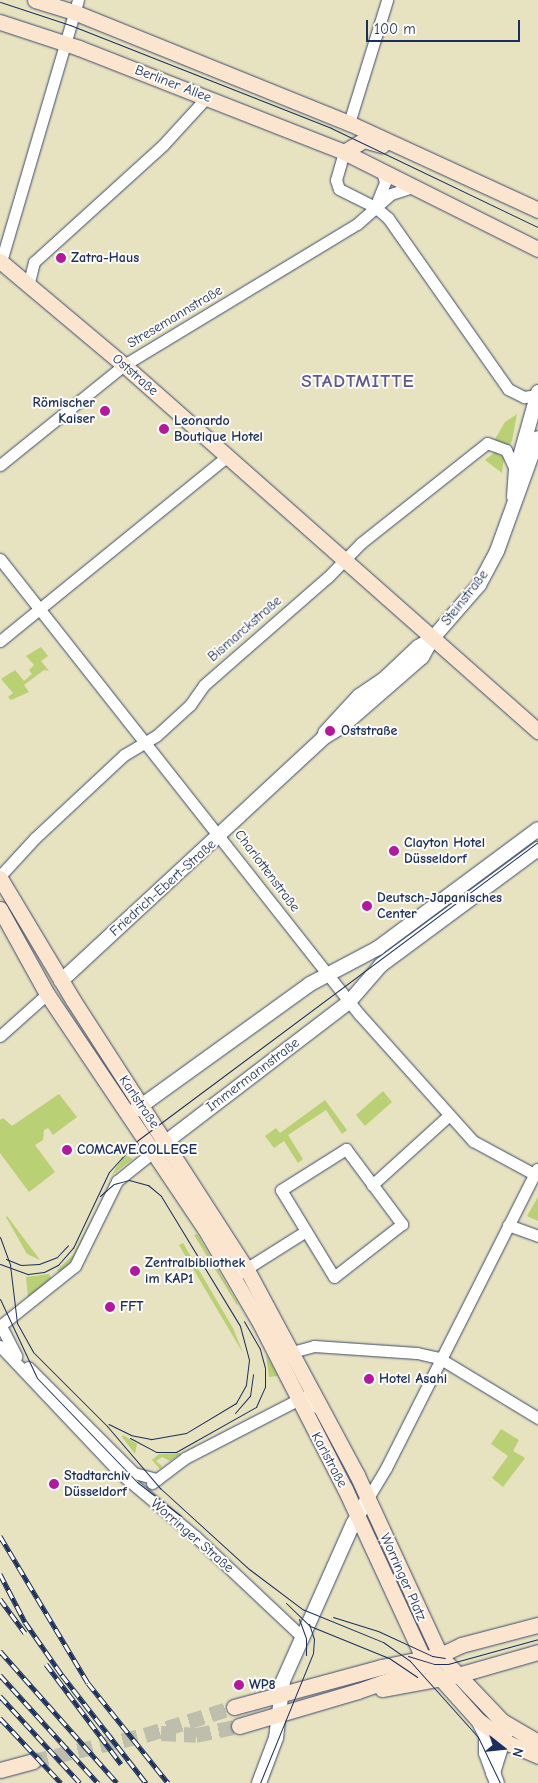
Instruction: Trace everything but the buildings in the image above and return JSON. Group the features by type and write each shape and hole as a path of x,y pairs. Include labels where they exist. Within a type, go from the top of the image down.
{"main road":[{"name":"Berliner Allee","path":"35,0 76,6 349,122 538,210"},
{"name":"Berliner Allee","path":"0,22 65,43 344,152 538,249"},
{"path":"344,152 349,122"},
{"name":"Berliner Allee","path":"344,152 364,140 385,147 394,143"},
{"name":"Oststraße","path":"0,262 29,282 345,559 432,639 537,728"},
{"name":"Karlstraße","path":"0,877 61,981 246,1268 325,1413 368,1498"},
{"name":"Karlstraße","path":"0,910 47,994 233,1276 261,1325 357,1515"},
{"name":"Friedrich-Ebert-Straße","path":"47,994 61,981"},
{"name":"Worringer Platz","path":"368,1498 440,1655"},
{"name":"Worringer Platz","path":"357,1515 425,1662"},
{"path":"239,1726 358,1691 461,1646 538,1626"},
{"path":"358,1691 458,1675 538,1652"},
{"path":"440,1655 502,1721 538,1742"},
{"path":"425,1662 478,1720 505,1741 538,1756"},
{"path":"234,1707 425,1662"},
{"path":"0,1770 33,1761"}],"street":[{"path":"349,122 387,0"},
{"path":"0,262 76,6"},
{"path":"29,282 34,262 164,145 207,97"},
{"path":"344,152 336,186 376,207 388,218 508,389 524,397 538,393"},
{"path":"376,207 384,182 382,172"},
{"name":"Stresemannstraße","path":"0,465 124,365 357,224 391,194 415,186"},
{"name":"Steinstraße","path":"514,497 522,487 534,441 538,393"},
{"name":"Steinstraße","path":"432,639 484,578 497,551 514,497 516,470 534,441"},
{"name":"Bismarckstraße","path":"0,877 35,838 124,755 156,736 190,705 204,685 361,543 487,443 506,450 516,470"},
{"path":"0,641 228,456"},
{"name":"Charlottenstraße","path":"0,559 143,743 220,835 349,1002 448,1116 473,1141 536,1171"},
{"name":"Friedrich-Ebert-Straße","path":"61,981 324,738 345,724 422,657 432,639"},
{"path":"128,1117 141,1105 327,974 378,948 538,829"},
{"name":"Immermannstraße","path":"1,1326 75,1266 117,1181 349,1002 381,965 538,849"},
{"name":"Friedrich-Ebert-Straße","path":"0,1036 47,994"},
{"path":"372,1185 448,1116"},
{"path":"346,1149 372,1185 402,1224 334,1277 281,1190 346,1149"},
{"path":"259,1783 276,1738 283,1681 357,1515 386,1468 439,1358 536,1171"},
{"path":"508,1225 538,1236"},
{"path":"233,1276 306,1231"},
{"name":"Karlstraße","path":"261,1325 284,1348 292,1352"},
{"name":"Worringer Straße","path":"1,1326 18,1358 134,1473 157,1479"},
{"name":"Worringer Straße","path":"0,1346 142,1492 195,1536 302,1637"},
{"path":"292,1352 314,1346 416,1353 439,1358 538,1418"},
{"path":"142,1492 185,1458 298,1400 306,1398 312,1406 325,1413"},
{"path":"478,1720 486,1736 486,1753 495,1778"},
{"path":"495,1778 505,1741 502,1721"}],"green space":[{"path":"517,414 512,441 507,449 494,441 505,422"},
{"path":"495,452 504,458 502,473 485,460"},
{"path":"41,647 48,656 41,661 49,671 44,670 24,685 29,692 11,700 8,697 13,693 1,679 15,670 24,681 32,674 29,670 34,665 26,656"},
{"path":"383,1091 392,1102 365,1126 356,1115"},
{"path":"59,1094 77,1117 53,1135 48,1128 44,1130 43,1140 35,1145 55,1172 29,1192 0,1153 0,1120 3,1118 12,1126"},
{"path":"325,1100 347,1130 342,1134 326,1110 288,1135 303,1159 298,1163 284,1141 274,1148 265,1136 276,1128 280,1133"},
{"path":"125,1155 133,1159 112,1175 117,1166"},
{"path":"538,1197 538,1221 527,1216"},
{"path":"102,1199 71,1262 60,1274 57,1270 73,1255"},
{"path":"7,1216 40,1260 27,1254"},
{"path":"197,1234 238,1304 237,1305 194,1235"},
{"path":"183,1243 233,1328 243,1353 179,1245"},
{"path":"49,1274 52,1280 28,1297 26,1277"},
{"path":"266,1354 278,1376 269,1377"},
{"path":"501,1429 519,1440 513,1451 525,1458 503,1487 492,1478 508,1456 491,1444"},
{"path":"123,1435 137,1444 135,1454 122,1437"},
{"path":"159,1454 181,1454 170,1461 162,1457 156,1461 162,1466 160,1469 152,1460"}],"tunnel":[{"path":"33,1761 145,1735 234,1707"},
{"path":"161,1733 196,1735 239,1726"}],"tram line":[{"path":"0,2 70,25 331,128 538,227"},
{"path":"0,1264 28,1274 44,1272 58,1265 73,1248 109,1172 138,1140 538,842"},
{"path":"100,1196 114,1184 129,1180 148,1185 161,1196 240,1326 249,1360 246,1385 236,1403 186,1433 151,1439 131,1435 108,1424"},
{"path":"0,1237 10,1265 17,1323 33,1352 107,1426 160,1488 249,1569 302,1609 383,1642 410,1661 478,1737 500,1783"},
{"path":"6,1259 21,1265 39,1264 57,1257 68,1245"},
{"path":"0,1299 37,1378 137,1482 181,1516"},
{"path":"130,1438 156,1452 176,1452 256,1407 265,1387 265,1368 260,1349 244,1321"},
{"path":"235,1413 250,1396 253,1374"},
{"path":"286,1603 310,1626 389,1658 417,1677"},
{"path":"333,1617 378,1631 432,1656 445,1658"},
{"path":"299,1619 306,1638 306,1655"},
{"path":"260,1783 313,1653 314,1639 309,1624"},
{"path":"408,1656 434,1664 448,1664 538,1639"}],"railway":[{"path":"0,1536 88,1683 168,1783"},
{"path":"0,1574 25,1622 62,1675 146,1783"},
{"path":"0,1599 25,1633"},
{"path":"0,1651 117,1783"},
{"path":"46,1664 121,1764"},
{"path":"0,1675 98,1783"},
{"path":"0,1696 80,1783"},
{"path":"0,1718 61,1783"}],"place":[{"name":"Zatra-Haus","path":"61,258"},
{"name":"Römischer Kaiser","path":"105,411"},
{"name":"Leonardo Boutique Hotel","path":"164,429"},
{"name":"Oststraße","path":"330,731"},
{"name":"Clayton Hotel Düsseldorf","path":"394,851"},
{"name":"Deutsch-Japanisches Center","path":"367,906"},
{"name":"COMCAVE.COLLEGE","path":"67,1150"},
{"name":"Zentralbibliothek im KAP1","path":"135,1271"},
{"name":"FFT","path":"110,1307"},
{"name":"Hotel Asahi","path":"369,1379"},
{"name":"Stadtarchiv Düsseldorf","path":"54,1484"},
{"name":"WP8","path":"239,1685"}],"district":[{"name":"STADTMITTE","path":"358,382"}]}
